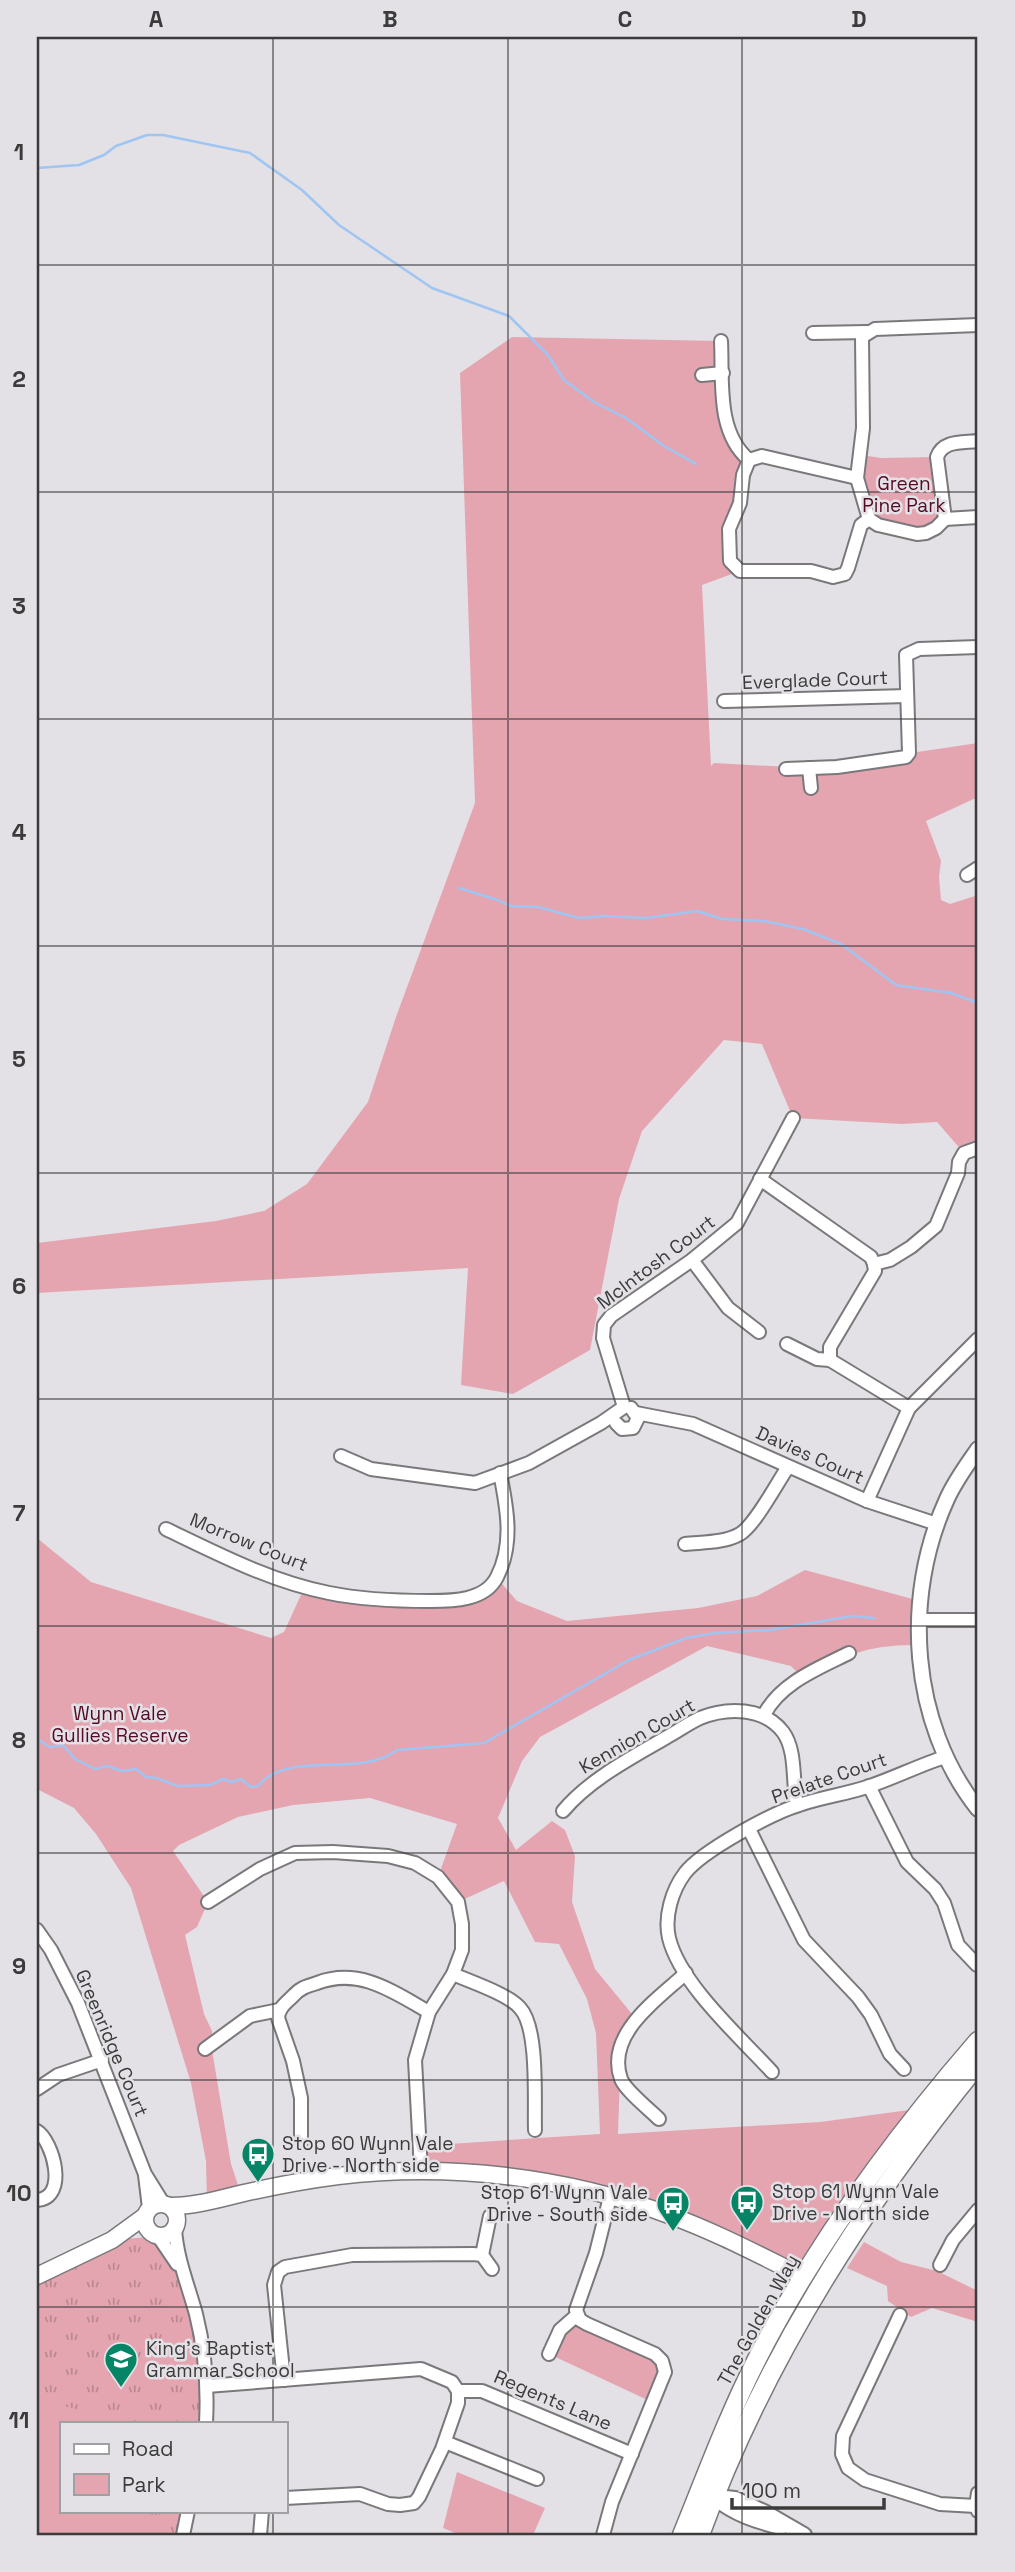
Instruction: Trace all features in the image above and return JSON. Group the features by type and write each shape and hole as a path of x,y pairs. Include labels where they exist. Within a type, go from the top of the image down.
{"main road":[{"name":"The Golden Way","path":"701,2535 707,2496 723,2432 755,2362 804,2277 887,2156 978,2042"},
{"name":"The Golden Way","path":"682,2535 707,2496 831,2269 889,2182 978,2064"},
{"path":"37,2276 112,2240 157,2208 213,2202 301,2181 421,2171 525,2178 610,2197 666,2214 743,2245 804,2277 812,2302"},
{"path":"112,2240 166,2235 213,2202"},
{"path":"157,2208 177,2215 175,2227"},
{"path":"155,2234 146,2227 157,2208"},
{"path":"804,2277 831,2269"}],"street":[{"path":"813,333 978,325"},
{"path":"867,332 862,337 863,428 857,478 869,519 878,525 917,534 936,528 945,519 978,517"},
{"path":"721,341 725,422 729,434 749,460"},
{"path":"702,375 723,373"},
{"path":"945,519 937,457 939,451 950,444 978,441"},
{"path":"749,460 762,456 857,478"},
{"path":"749,460 743,475 740,503 729,529 730,562 740,571 811,571 832,577 845,573 861,525 869,519"},
{"path":"786,769 854,766 906,757 909,753 906,655 919,649 978,647"},
{"name":"Everglade Court","path":"724,701 907,696"},
{"path":"809,768 811,788"},
{"name":"McIntosh Court","path":"626,1416 603,1338 604,1325 615,1313 692,1260 737,1223 793,1118"},
{"path":"874,1264 890,1260 936,1226 958,1173 959,1162 964,1153 978,1148"},
{"path":"760,1179 871,1257 874,1264 875,1271 830,1347 830,1360"},
{"path":"692,1260 728,1308 759,1332"},
{"path":"867,1500 909,1408 978,1339"},
{"path":"787,1344 817,1359 830,1360 909,1408"},
{"path":"341,1456 371,1469 474,1483 528,1463 601,1423 626,1416"},
{"name":"Davies Court","path":"626,1416 669,1419 693,1424 867,1500 937,1524"},
{"path":"978,1449 958,1479 937,1524 920,1586 919,1620 919,1649 925,1691 945,1757 978,1809"},
{"path":"685,1544 727,1539 740,1534 749,1526 788,1466"},
{"name":"Morrow Court","path":"166,1529 269,1576 328,1593 381,1601 458,1601 488,1588 497,1578 509,1522 500,1473"},
{"path":"919,1620 978,1620"},
{"path":"797,1805 790,1746 785,1735 764,1715 769,1705 802,1677 849,1653"},
{"name":"Kennion Court","path":"564,1811 578,1793 701,1717 731,1712 764,1715"},
{"name":"Prelate Court","path":"772,2072 696,1990 686,1973 669,1937 670,1906 675,1890 686,1872 702,1858 749,1829 797,1805 869,1786 945,1757"},
{"path":"869,1786 906,1862 935,1889 944,1903 958,1945 977,1965"},
{"path":"749,1829 804,1940 858,1997 890,2054 904,2069"},
{"path":"208,1902 260,1869 295,1853 333,1852 388,1856 415,1863 438,1877 458,1902 462,1924 462,1950 453,1974 429,2012 415,2060 414,2083 421,2171"},
{"name":"Greenridge Court","path":"38,1932 78,2003 157,2208"},
{"path":"659,2119 621,2081 621,2045 632,2025 686,1973"},
{"path":"453,1974 519,2006 527,2017 534,2074 535,2130"},
{"path":"205,2049 250,2016 279,2010 299,1989 332,1977 358,1977 429,2012"},
{"path":"279,2010 278,2018 293,2061 301,2098 301,2142"},
{"path":"37,2089 58,2075 102,2060"},
{"path":"37,2131 44,2136 51,2154 55,2190 50,2196 37,2200"},
{"path":"603,2535 612,2502 663,2380 664,2365 655,2354 587,2324 577,2315 576,2310 596,2253 610,2197"},
{"path":"940,2265 953,2239 978,2210"},
{"path":"490,2216 482,2255 492,2269"},
{"path":"175,2227 182,2273 199,2328 207,2386 206,2422"},
{"path":"155,2234 182,2273"},
{"path":"284,2380 274,2285 278,2272 285,2267 342,2255 482,2255"},
{"path":"549,2354 559,2330 577,2315"},
{"path":"900,2315 842,2436 842,2454 848,2468 866,2480 940,2504 977,2509 978,2493"},
{"path":"207,2386 421,2370 452,2382 458,2391 458,2403 445,2442 419,2497 406,2505 388,2504 360,2494 287,2498"},
{"name":"Regents Lane","path":"458,2391 482,2391 632,2455"},
{"path":"445,2442 537,2479"},
{"path":"707,2496 736,2500 766,2513 804,2535"},
{"path":"183,2535 188,2512"},
{"path":"260,2535 262,2512"}],"green space":[{"path":"512,337 721,341 725,422 746,464 729,529 740,571 702,585 711,766 714,763 809,768 978,743 978,797 926,821 941,861 941,900 950,904 978,895 978,1148 964,1153 937,1122 902,1124 793,1118 762,1044 724,1040 642,1131 619,1199 590,1350 513,1394 461,1385 468,1268 37,1293 37,1243 216,1221 264,1211 307,1184 368,1102 396,1017 475,803 460,373"},
{"name":"Green Pine Park","path":"860,455 882,458 937,457 945,519 926,533 869,519"},
{"name":"Wynn Vale Gullies Reserve","path":"37,1538 91,1582 271,1638 284,1632 305,1586 328,1593 458,1601 497,1578 517,1601 567,1621 698,1608 757,1596 805,1570 920,1601 919,1645 886,1646 858,1652 802,1677 791,1666 707,1646 540,1737 522,1761 498,1818 516,1850 552,1821 565,1830 575,1856 572,1902 595,1969 637,2020 621,2045 618,2134 820,2122 924,2108 804,2277 603,2196 421,2171 419,2146 600,2134 596,2033 587,1999 559,1944 535,1942 504,1881 458,1902 438,1877 457,1824 370,1798 293,1805 238,1817 179,1845 173,1851 208,1902 197,1927 185,1935 204,2014 212,2031 213,2056 231,2164 241,2194 207,2203 206,2161 191,2083 131,1888 96,1834 74,1808 37,1789"},
{"name":"King's Baptist Grammar School","path":"161,2236 192,2303 205,2422 60,2422 60,2512 188,2512 183,2535 37,2535 37,2282 112,2240"},
{"path":"864,2242 901,2262 937,2271 978,2291 978,2322 932,2308 911,2317 888,2301 887,2286 847,2268"},
{"path":"577,2315 664,2365 654,2403 549,2354"},
{"path":"56,2406 69,2407 102,2422 60,2422 60,2512 143,2512 142,2535 37,2535 37,2410"},
{"path":"457,2472 545,2508 533,2535 460,2535 443,2528"}],"waterway":[{"path":"37,168 79,165 104,155 116,146 147,135 163,135 250,153 302,190 339,225 432,288 509,316 548,355 564,380 594,402 626,418 664,446 696,464"},
{"path":"459,888 510,906 538,907 579,918 646,918 697,911 722,919 764,921 803,929 841,944 896,985 951,993 978,1003"},
{"path":"37,1739 50,1747 63,1745 75,1759 95,1769 107,1766 122,1771 136,1769 146,1777 178,1786 210,1785 223,1779 232,1782 241,1779 251,1787 258,1786 271,1775 287,1769 364,1763 397,1750 484,1743 629,1660 686,1638 715,1633 770,1630 852,1616 875,1618"}],"place":[{"name":"Stop 60 Wynn Vale Drive - North side","path":"258,2184"},
{"name":"Stop 61 Wynn Vale Drive - North side","path":"747,2232"},
{"name":"Stop 61 Wynn Vale Drive - South side","path":"673,2233"},
{"name":"King's Baptist Grammar School","path":"121,2389"}]}
